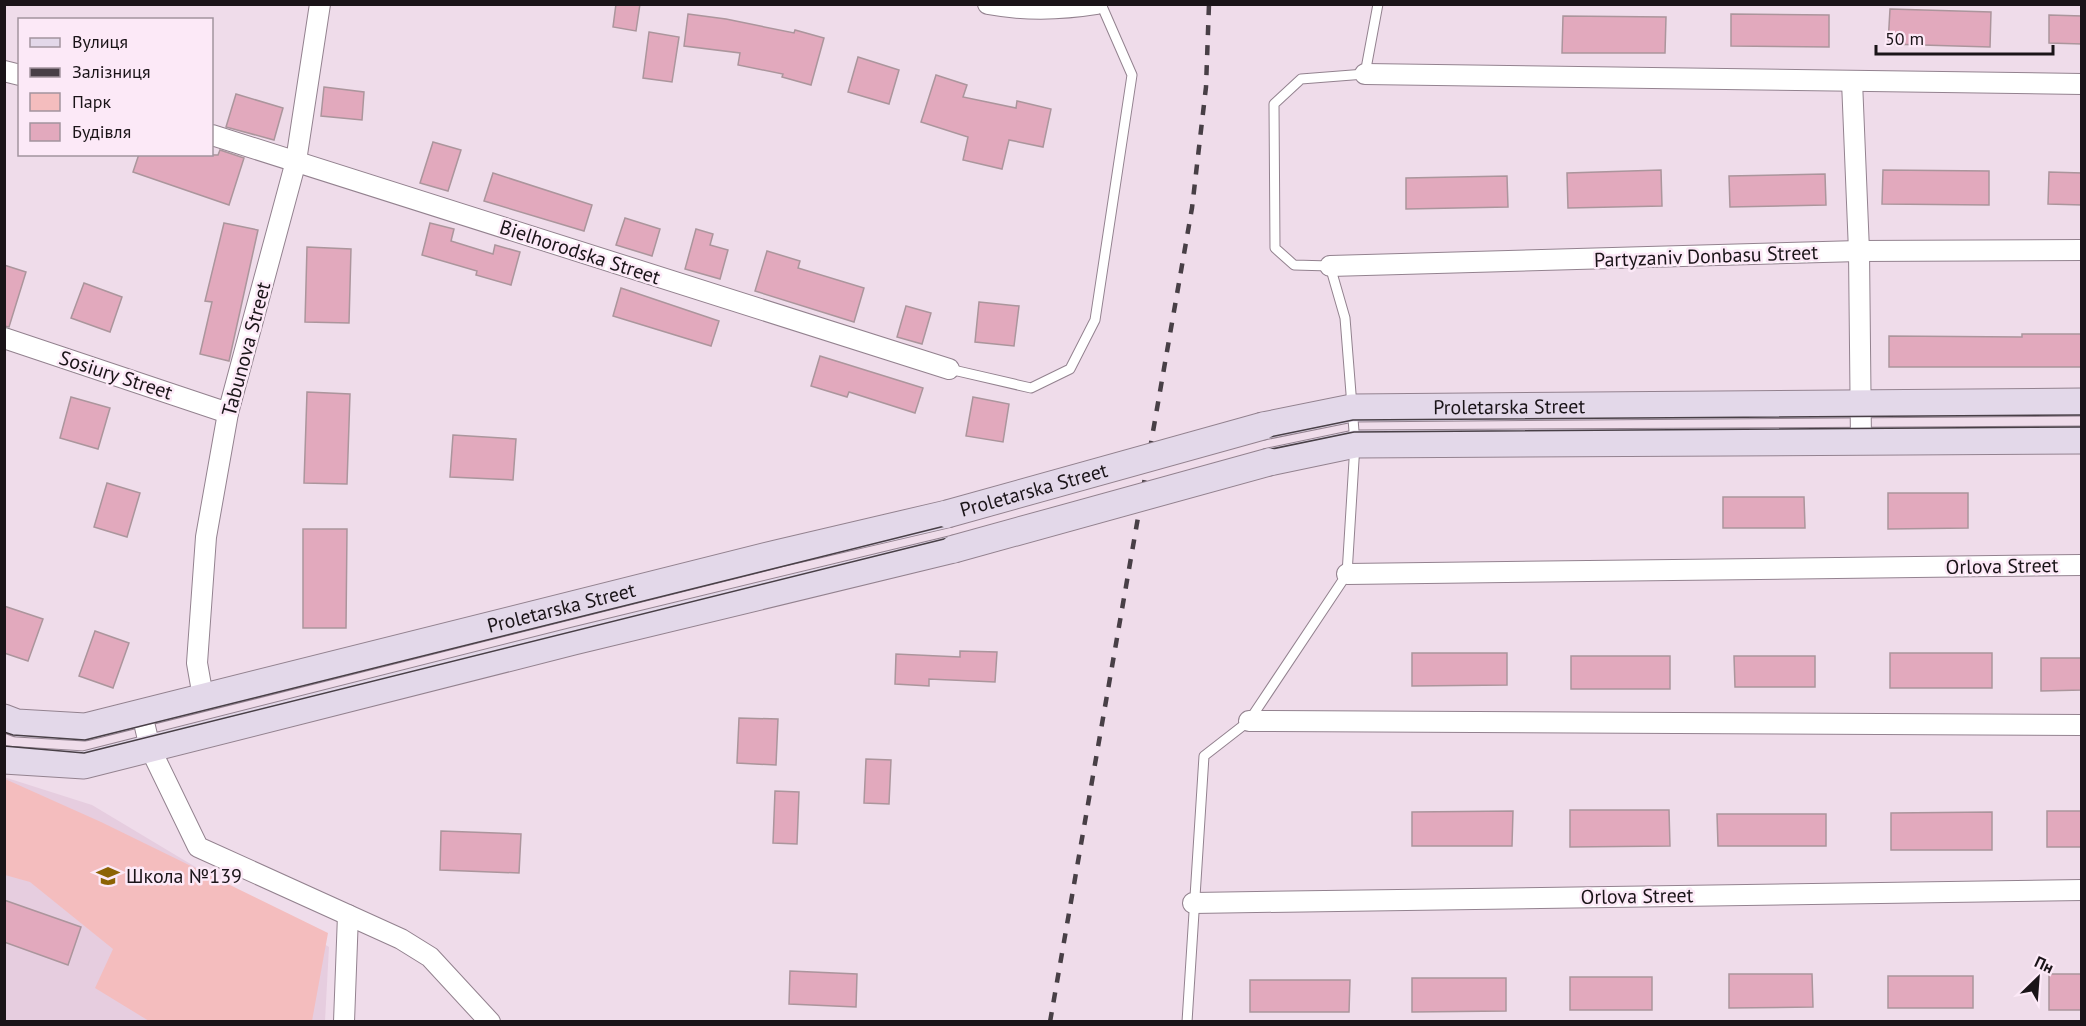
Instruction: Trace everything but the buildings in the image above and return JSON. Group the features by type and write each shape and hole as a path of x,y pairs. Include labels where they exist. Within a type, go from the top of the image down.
{"main road":[{"name":"Proletarska Street","path":"4,718 17,723 85,727 142,714 780,553 947,514 1263,426 1352,408 2082,402"},
{"name":"Proletarska Street","path":"4,760 84,765 954,549 1269,462 1355,444 2082,440"}],"street":[{"name":"Tabunova Street","path":"203,697 197,663 206,537 228,413 296,162 320,4"},
{"path":"988,4 1038,10 1099,4"},
{"path":"1365,74 2082,84"},
{"path":"1852,81 1859,251 1861,441"},
{"name":"Bielhorodska Street","path":"213,135 949,369"},
{"name":"Partyzaniv Donbasu Street","path":"1330,266 1859,251 2082,250"},
{"name":"Sosiury Street","path":"4,338 228,413"},
{"name":"Orlova Street","path":"1347,574 2082,565"},
{"path":"142,714 150,748 198,847 401,939 430,957 490,1022"},
{"path":"1249,721 2082,725"},
{"name":"Orlova Street","path":"1193,903 2082,890"},
{"path":"344,1022 348,915"}],"lane":[{"path":"949,369 1031,388 1070,369 1095,320 1132,75 1099,4"},
{"path":"1187,1022 1204,756 1249,721 1347,574 1355,444 1345,318 1330,266 1294,265 1275,248 1274,104 1301,79 1365,74 1378,4"}],"shaded area":[{"name":"Школа №139","path":"4,777 92,805 329,947 325,1021 5,1021"}],"green space":[{"name":"Школа №139","path":"5,779 101,822 328,933 312,1021 149,1021 95,988 113,949 30,882 5,875"}],"tram line":[{"path":"4,732 13,735 85,740 949,525 1265,438 1353,420 2082,415"},
{"path":"4,746 84,753 952,537 1267,450 1354,432 2082,427"}],"railway":[{"path":"1050,1022 1192,208 1206,87 1209,4"}],"place":[{"name":"Школа №139","path":"108,876"}]}
